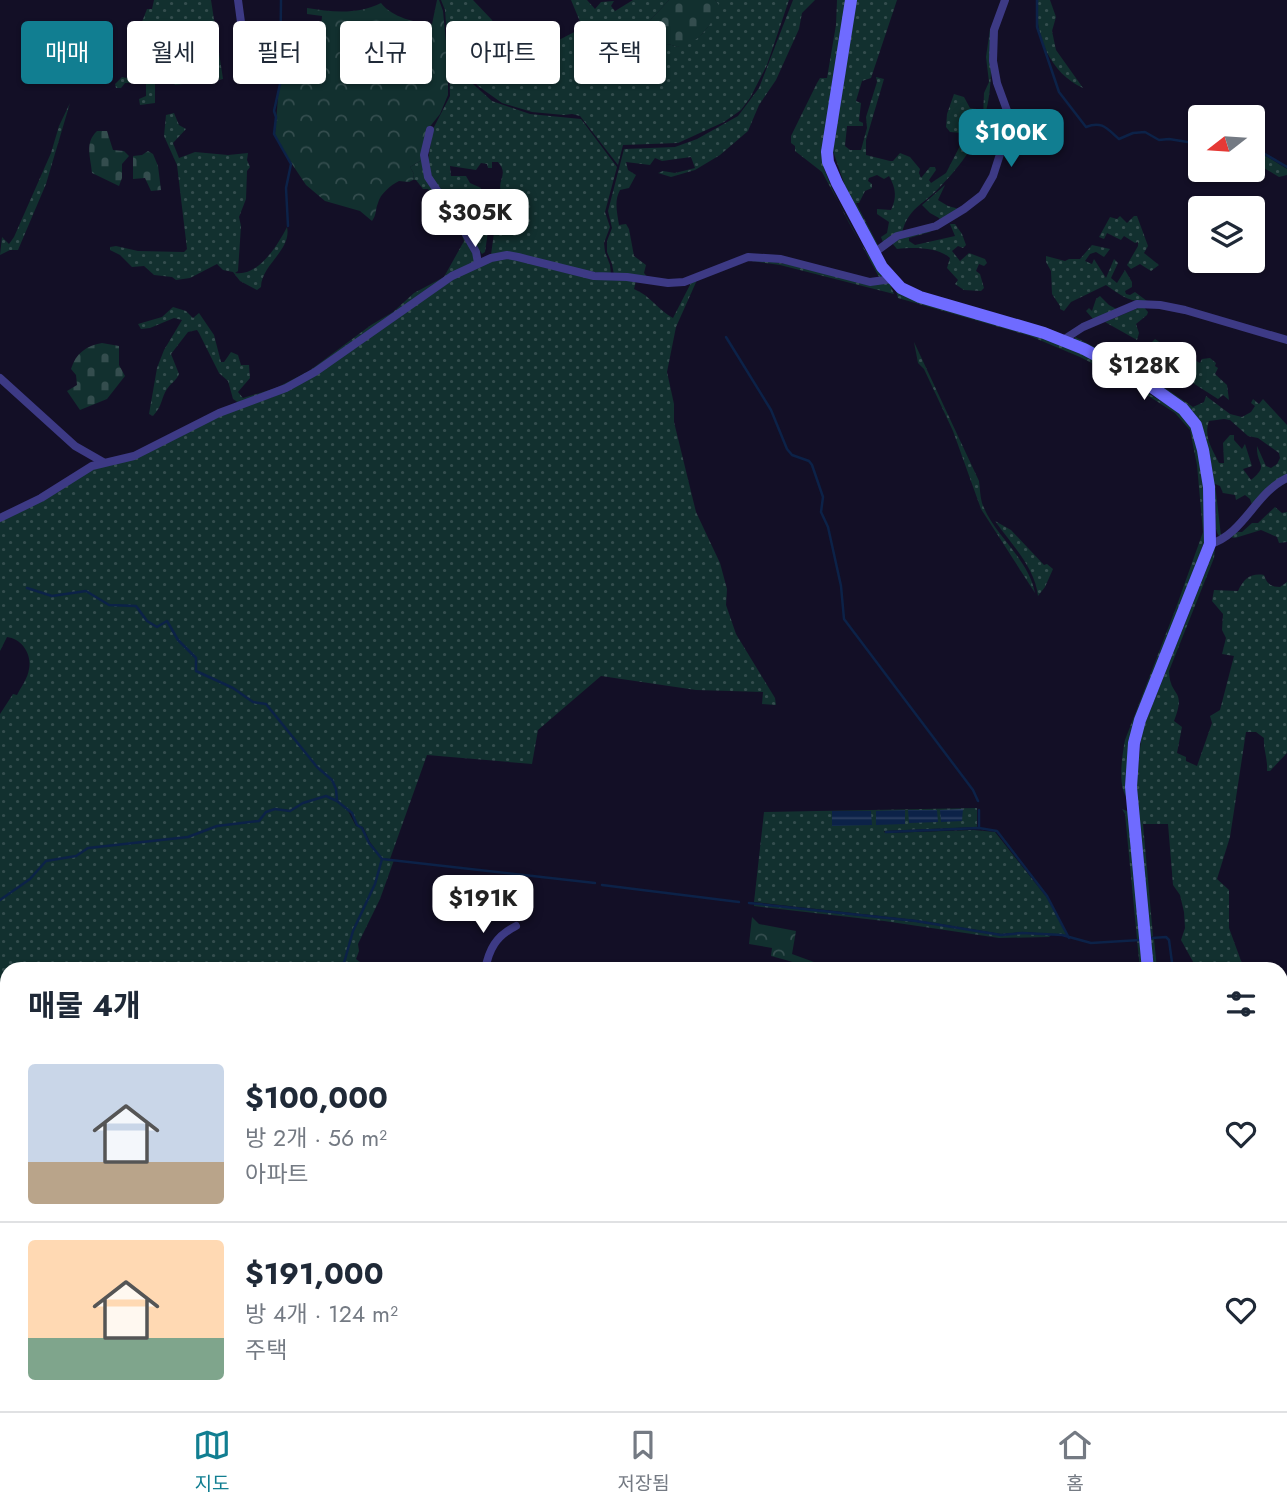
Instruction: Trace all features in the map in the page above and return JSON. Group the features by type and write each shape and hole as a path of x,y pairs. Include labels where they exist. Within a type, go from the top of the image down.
{"main road":[{"path":"851,0 827,152 831,172 874,253 892,279 901,288 920,297 1063,340 1142,380 1190,416 1200,435 1209,487 1210,544 1140,720 1134,743 1131,788 1147,962"}],"street":[{"path":"238,0 241,21"},
{"path":"874,253 903,234 945,221 964,209 987,187 993,176 1009,126 1009,116 996,83 993,61 994,30 1005,0"},
{"path":"429,130 424,155 428,177 463,229 476,252 478,263"},
{"path":"0,518 41,498 92,466 134,456 219,413 286,388 315,372 452,276 478,263 507,255 602,278 626,277 676,283 756,256 781,259 870,282 892,279"},
{"path":"1063,340 1083,327 1137,304 1185,310 1287,340"},
{"path":"0,378 75,446 103,463"},
{"path":"1210,544 1222,539 1276,485 1287,478"},
{"path":"487,962 489,950 507,931 516,926"}],"green space":[{"path":"154,0 211,0 214,21 142,21 147,9 152,9"},
{"path":"439,0 443,11 446,42 448,95 440,114 428,129 422,160 410,167 414,174 413,180 399,181 386,190 379,200 372,221 360,211 325,201 306,185 275,134 279,84 326,84 326,21 322,21 322,16 307,14 307,8 354,11 381,3 398,16 416,21 340,21 340,84 432,84 432,24"},
{"path":"441,0 473,0 492,21 446,21 446,24"},
{"path":"571,0 587,0 595,9 601,2 614,1 611,6 615,11 633,0 669,0 650,21 580,21"},
{"path":"669,0 715,0 721,8 698,38 677,47 666,44 666,21 650,21"},
{"path":"715,0 789,0 767,65 741,110 724,122 678,143 623,145 618,165 580,116 532,112 502,103 476,84 560,84 560,39 574,32 574,84 666,84 666,44 677,47 699,37 720,8"},
{"path":"793,0 815,0 802,13 799,29 776,80 759,105 748,131 720,155 695,170 671,177 658,173 675,173 695,168 691,157 662,161 655,158 650,165 626,162 628,170 636,175 629,188 620,190 618,194 616,207 619,225 626,224 629,229 634,256 646,265 644,273 648,278 614,275 607,252 607,241 612,228 608,211 624,149 675,147 697,139 738,116 759,88"},
{"path":"837,0 847,0 824,168 840,205 822,172 795,151 795,146 791,143 791,136 817,83 820,78 827,78 836,25"},
{"path":"856,0 897,0 871,78 862,81 856,101 861,103 859,121 863,126 847,126 845,146 850,150 861,150 876,77 884,79 866,140 866,155 890,161 900,153 910,157 920,169 921,178 930,167 935,167 936,170 929,180 931,183 946,173 965,136 962,133 950,132 946,127 954,94 964,97 970,108 976,109 977,127 983,119 984,93 989,82 986,57 990,29 991,76 985,115 979,133 956,169 912,212 902,233 884,245 881,237 887,233 889,222 877,214 877,209 891,210 893,206 895,193 889,176 884,179 877,175 869,178 872,188 865,191 859,203 856,203 879,247 877,248 845,186 833,151"},
{"path":"1038,0 1050,0 1056,17 1052,31 1056,50 1083,88 1062,73 1047,52 1038,26"},
{"path":"219,53 223,79 219,80"},
{"path":"122,77 126,78 127,83 116,88 115,84"},
{"path":"146,84 155,84 155,103 140,105 139,99 146,96"},
{"path":"450,84 473,84 492,101 530,114 581,119 617,167 605,212 610,227 604,243 611,275 491,255 495,225 517,229 520,203 497,200 503,174 498,162 492,162 492,168 481,163 476,170 450,166 451,176 466,176 470,183 481,188 481,193 493,197 485,252 482,254 432,177 428,161 433,129 450,96"},
{"path":"70,103 46,184 18,250 10,250 0,255 2,237 9,244 14,237"},
{"path":"174,113 179,125 186,129 173,143 179,158 195,152 228,155 248,153 250,167 247,171 246,199 239,217 241,226 238,271 235,273 252,270 259,265 273,251 287,227 285,243 257,290 217,264 190,278 176,280 154,275 144,266 132,267 120,255 110,250 110,247 116,246 138,251 184,252 187,249 177,165 164,136 166,115"},
{"path":"97,131 107,131 113,150 124,151 129,156 122,164 119,186 92,173 89,146"},
{"path":"148,151 153,154 158,166 161,190 151,191 145,178 133,179 133,156"},
{"path":"1265,155 1287,169 1287,175 1279,177 1265,169"},
{"path":"422,160 476,261 320,366 273,392 239,403 233,399 228,381 219,373 197,330 188,332 171,354 179,374 167,389 153,416 149,414 157,368 164,350 182,320 174,318 141,329 138,324 162,317 173,307 186,311 193,318 199,313 214,335 221,362 224,362 231,352 238,355 241,365 249,365 250,378 238,392 243,398 276,388 309,371 393,312 414,293 444,277 464,241 456,226 442,216 438,202 428,189 423,189 413,180 414,174 410,167"},
{"path":"945,185 938,200 959,209 940,222 939,218 922,205"},
{"path":"1120,216 1127,223 1137,216 1148,246 1144,253 1159,265 1151,271 1140,264 1131,269 1127,265 1138,242 1135,243 1124,236 1121,240 1107,233 1104,239 1099,237 1110,217 1117,219"},
{"path":"950,224 955,224 966,245 963,248 958,246 952,251 960,261 969,253 985,259 987,263 984,266 979,264 976,271 980,274 984,288 981,291 964,290 955,284 958,280 947,268 950,258 945,254 925,249 897,249 892,243 897,239 932,229 909,238 909,241 915,245 955,236"},
{"path":"859,239 876,265 884,276 879,277"},
{"path":"1092,245 1110,249 1104,257 1096,252 1090,254 1085,261 1092,264 1094,259 1106,278 1114,259 1118,263 1111,278 1117,283 1125,270 1132,282 1132,287 1125,291 1126,294 1135,292 1147,301 1130,299 1106,285 1071,302 1064,311 1060,309 1052,294 1051,271 1046,256 1065,261 1080,259"},
{"path":"507,257 636,281 634,289 673,318 692,281 697,280 676,327 667,372 674,404 674,422 696,512 720,563 727,589 726,605 736,634 775,698 776,705 762,704 763,692 696,690 601,676 538,730 532,764 427,755 390,859 382,858 363,827 357,825 352,813 348,811 356,826 362,828 381,862 394,860 380,899 358,944 356,959 360,962 0,962 0,714 13,694 17,695 27,676 30,663 25,648 12,638 7,637 0,651 0,520 93,468 110,464 235,409 273,397 453,278 479,265"},
{"path":"756,259 889,282 894,294 780,265 744,260"},
{"path":"895,287 1040,337 1086,356 1181,413 1195,432 1204,487 1205,540 1140,711 1128,799 1121,780 1125,740 1203,532 1197,465 1190,430 1175,413 1119,377 1080,357 1030,336 898,298"},
{"path":"1100,296 1118,310 1094,320 1086,311 1089,308 1092,311 1096,299"},
{"path":"1143,306 1148,312 1136,324 1139,333 1137,340 1105,322"},
{"path":"1075,339 1140,371 1193,407 1204,402 1206,396 1230,414 1242,417 1255,406 1251,403 1253,399 1259,404 1263,399 1287,425 1287,475 1252,505 1245,495 1236,500 1235,495 1223,493 1220,486 1215,484 1219,536 1210,455 1202,429 1188,406","holes":["1230,420 1248,436 1258,438 1279,453 1277,464 1271,468 1266,466 1257,446 1261,468 1251,480 1243,469 1252,466 1245,444 1242,449 1234,440 1234,435 1230,435 1223,443 1224,463 1219,463 1210,443 1207,427 1209,421"]},
{"path":"1155,339 1181,357 1185,355 1200,363 1202,359 1210,358 1218,368 1215,374 1227,385 1229,400 1223,395 1218,399 1171,369 1171,365 1162,357 1164,354 1152,342"},
{"path":"914,342 979,481 982,503 987,515 1025,568 1035,593 981,509 953,431 924,369 918,363"},
{"path":"102,343 119,346 119,365 125,376 107,399 80,410 67,391 77,385 76,375 71,369 82,351"},
{"path":"1275,507 1282,513 1287,512 1287,542 1279,543 1277,537 1261,530 1230,537 1236,532 1242,532 1252,523 1258,523"},
{"path":"995,521 1011,530 1044,565 1047,564 1053,569 1038,596 1027,566"},
{"path":"1215,548 1214,558 1169,671 1179,703 1174,721 1182,727 1177,753 1197,766 1212,723 1210,716 1220,710 1234,656 1222,654 1226,638 1222,630 1223,614 1212,601 1214,590 1238,591 1248,577 1264,575 1268,583 1274,586 1280,587 1287,582 1287,753 1267,771 1264,738 1256,732 1246,732 1230,837 1217,879 1229,890 1229,928 1241,962 1193,962 1181,940 1185,928 1184,912 1180,895 1173,885 1168,824 1143,824 1153,936 1150,938 1136,785 1142,731"},
{"path":"977,808 977,827 884,831 995,832 1048,899 1067,935 1022,932 1001,934 916,920 754,902 764,812"},
{"path":"1122,809 1129,812 1144,962 1139,962 1125,814"},
{"path":"754,904 916,922 1001,935 1051,935 999,938"},
{"path":"752,917 759,924 796,931 792,954 814,962 792,962 771,956 772,948 749,944"},
{"path":"1150,938 1154,939 1156,962 1152,962"}],"water":[{"path":"963,809 962,821 941,822 940,810"},
{"path":"905,810 905,824 876,825 876,811"},
{"path":"908,810 937,810 938,822 909,823"},
{"path":"832,811 871,811 872,825 832,826"}],"waterway":[{"path":"281,0 280,84 274,111 274,134 291,164 286,188 288,226"},
{"path":"1037,0 1037,27 1059,92 1086,127 1101,125 1119,139 1133,133 1145,132 1159,140 1188,142"},
{"path":"1265,154 1287,167"},
{"path":"726,337 771,410 787,449 792,455 809,461 812,465 823,497 821,512 828,527 841,586 844,619 973,790 978,801"},
{"path":"27,588 52,596 86,591 109,605 136,606 147,621 157,627 167,621 178,640 196,658 196,671 233,688 253,702 266,704 317,767 332,780 337,801 352,813 357,825 362,828 369,843 382,859 375,884 353,931 344,962"},
{"path":"0,900 30,879 46,861 76,856 88,848 188,837 217,826 259,821 266,812 275,809 290,811 303,803 326,796 337,801"},
{"path":"979,810 979,827"},
{"path":"886,832 979,828 997,831 1047,896 1069,938"},
{"path":"382,859 595,883"},
{"path":"602,885 739,902"},
{"path":"749,903 916,921 1001,935 1062,935 1091,943 1140,940"},
{"path":"1152,938 1166,937 1169,940 1172,962"}]}
